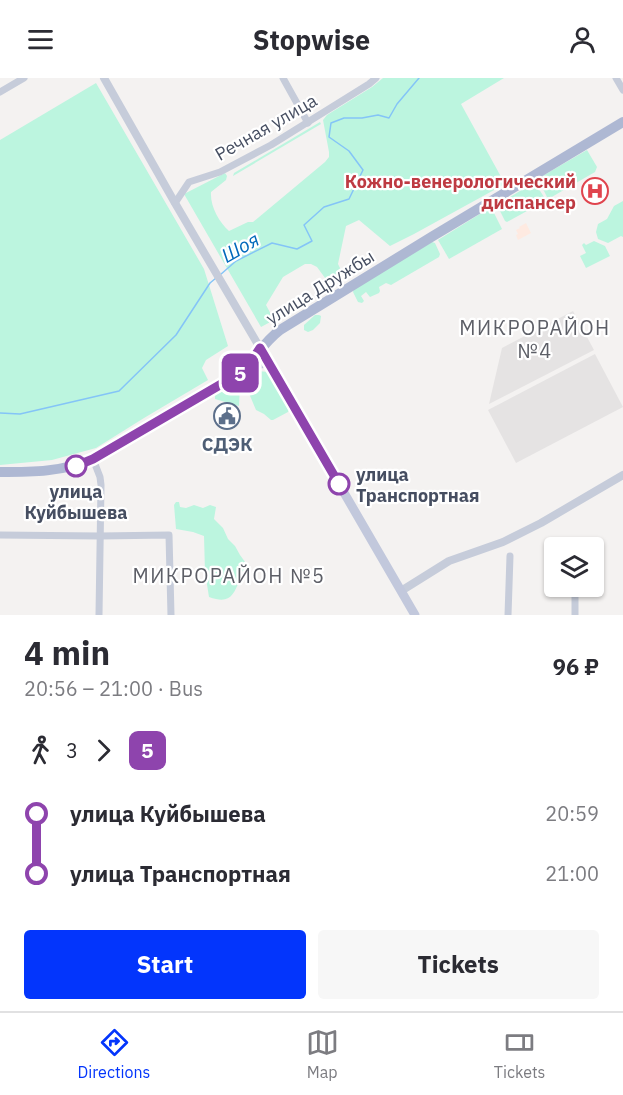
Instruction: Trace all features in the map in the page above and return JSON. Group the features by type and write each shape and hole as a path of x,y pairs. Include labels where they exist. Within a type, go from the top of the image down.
{"main road":[{"name":"улица Дружбы","path":"0,472 63,469 93,459 242,372 270,337 331,298 623,122"},
{"path":"260,348 415,615"},
{"path":"242,372 269,362"}],"street":[{"path":"0,92 24,78"},
{"path":"104,78 260,348"},
{"path":"283,78 308,123"},
{"name":"Речная улица","path":"175,203 189,182 220,172 271,145 376,78"},
{"path":"616,78 623,90"},
{"path":"93,459 101,485 99,615"},
{"path":"401,591 449,561 493,547 623,475"},
{"path":"0,535 170,535 171,615"},
{"path":"508,615 510,556"},
{"path":"575,597 575,615"}],"shaded area":[{"name":"Кожно-венерологический диспансер","path":"598,181 600,184 607,183 610,189 588,200 583,190"},
{"path":"526,223 531,233 518,240 516,230"},
{"path":"573,311 594,350 489,404 502,348"},
{"path":"595,354 623,407 516,463 488,410"}],"green space":[{"path":"383,78 504,78 461,104 505,184 390,246 359,220 346,226 338,264 343,274 328,282 317,267 305,264 283,277 266,305 274,320 261,327 184,194 225,173 226,180 211,192 212,203 219,218 229,231 253,222 329,157 323,120 327,115"},
{"path":"96,83 204,269 228,346 206,360 202,368 208,380 96,448 52,460 0,465 0,140"},
{"path":"320,122 321,124 233,176 234,173"},
{"path":"587,150 597,167 595,172 550,198 547,197 539,178"},
{"path":"533,183 545,201 505,221 497,205"},
{"path":"623,201 623,237 608,243 598,239 596,232 598,224 607,219 614,206"},
{"path":"491,207 502,229 449,259 438,240"},
{"path":"594,241 605,246 610,256 586,268 580,256 586,253 582,245"},
{"path":"432,242 435,243 439,257 391,285 386,283 379,287 379,293 370,297 366,292 361,296 364,301 358,302 353,292 354,288"},
{"path":"315,315 321,316 320,323 313,330 308,332 304,330 304,325"},
{"path":"257,371 269,372 289,410 273,420 256,410 245,384 246,377"},
{"path":"236,382 240,385 239,406 215,399 215,394"},
{"path":"179,502 180,507 186,508 194,505 203,508 210,505 216,507 214,519 223,528 228,539 248,566 235,590 226,599 209,597 205,572 204,536 176,529 174,505"}],"waterway":[{"name":"Шоя","path":"220,275 236,261 272,243 297,249 312,241 304,225 324,207 349,199 363,170 349,151 329,137 331,123 344,118 378,115 389,118 397,104 419,78"},
{"name":"Шоя","path":"0,413 20,414 119,391 176,335 210,283 216,278"}],"bus line":[{"name":"5","path":"76,466 93,459 242,372 260,348 339,484"}],"place":[{"name":"Кожно-венерологический диспансер","path":"595,191"},
{"name":"СДЭК","path":"227,416"},
{"name":"улица Куйбышева","path":"76,466"},
{"name":"улица Транспортная","path":"339,484"}],"district":[{"name":"МИКРОРАЙОН №4","path":"535,338"},
{"name":"МИКРОРАЙОН №5","path":"229,575"}]}
